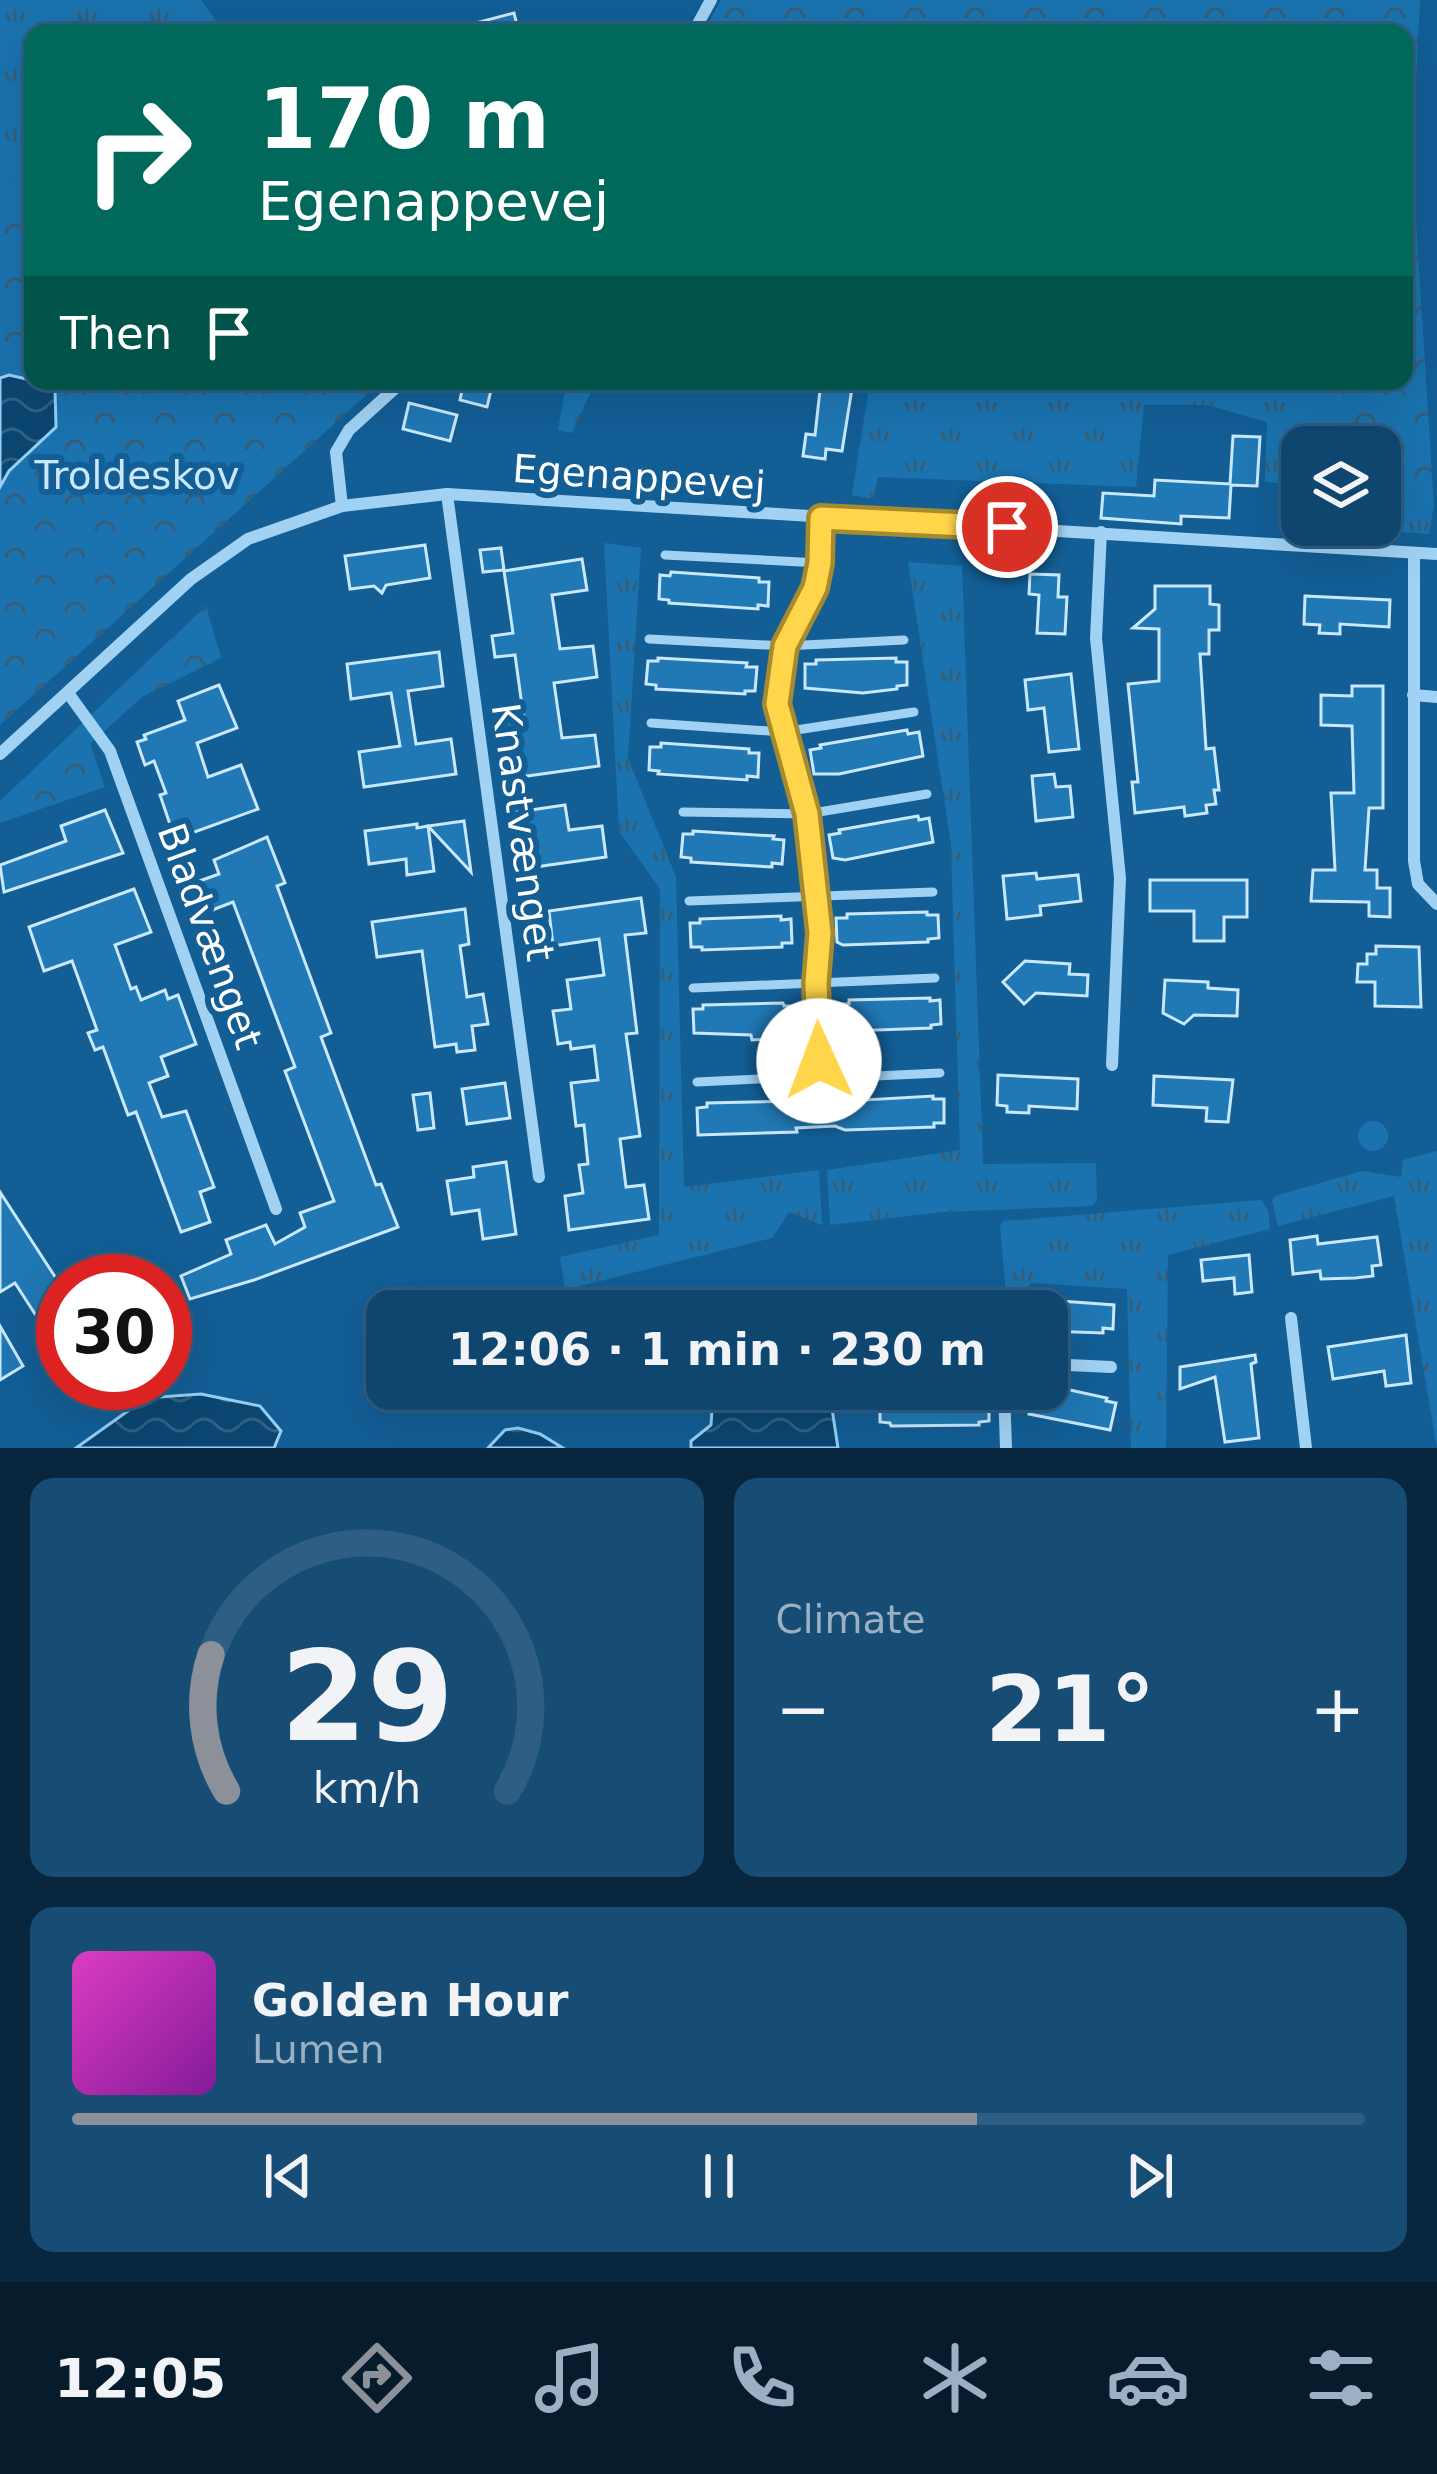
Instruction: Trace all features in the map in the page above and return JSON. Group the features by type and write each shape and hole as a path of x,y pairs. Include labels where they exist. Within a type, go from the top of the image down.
{"street":[{"path":"342,506 336,452 350,430 393,390"},
{"name":"Egenappevej","path":"0,754 191,580 248,539 342,506 447,494 1437,554"},
{"name":"Knastvænget","path":"447,494 539,1177"},
{"path":"819,1061 816,983 820,933 807,814 783,732 778,684 785,646 815,588 821,518"},
{"path":"1101,532 1096,638 1120,878 1112,1065"},
{"path":"1414,553 1414,861 1418,884 1437,904"},
{"name":"Bladvænget","path":"68,693 110,751 276,1209"},
{"path":"1413,695 1437,697"},
{"path":"1291,1318 1306,1448"},
{"path":"1068,1365 1111,1367"},
{"path":"1005,1410 1006,1448"}],"lane":[{"path":"665,555 820,563"},
{"path":"649,639 785,646 904,640"},
{"path":"651,723 783,732 914,712"},
{"path":"683,812 807,814 927,794"},
{"path":"689,901 933,892"},
{"path":"693,988 935,978"},
{"path":"697,1082 782,1078 819,1061 854,1077 940,1073"}],"green space":[{"path":"0,0 201,0 218,24 24,24 24,178 0,182"},
{"path":"721,0 1420,0 1413,139 1413,24 708,24"},
{"path":"1413,175 1434,505 1401,504 1401,426 1334,426 1332,390 1413,390"},
{"name":"Troldeskov","path":"24,178 24,378 0,378 0,182"},
{"name":"Troldeskov","path":"46,390 372,390 0,725 0,487 9,471 29,456"},
{"path":"565,390 592,390 572,433 558,430"},
{"path":"869,390 1332,390 1334,426 1281,426 1281,483 1265,482 1267,422 1207,405 1144,405 1136,487 878,477 873,499 852,495"},
{"path":"1401,504 1434,505 1429,534 1401,532"},
{"path":"604,543 641,548 628,758 676,877 684,1187 819,1170 822,1225 789,1212 772,1238 568,1289 560,1257 659,1235 660,889 619,831"},
{"path":"908,562 962,566 983,1164 1096,1163 1097,1200 1092,1206 942,1212 830,1225 827,1170 960,1150 951,845"},
{"path":"206,606 221,658 142,697 90,744 105,787 0,823 0,801"},
{"path":"1373,1121 1384,1125 1388,1136 1384,1147 1373,1151 1362,1147 1358,1136 1362,1125"},
{"path":"1437,1151 1437,1448 1394,1196 1278,1226 1272,1200 1362,1171 1401,1177 1403,1160"},
{"path":"1261,1200 1268,1210 1270,1229 1168,1255 1166,1448 1131,1448 1127,1289 1031,1283 1025,1290 1006,1290 1003,1221"}],"water":[{"path":"0,378 24,378 24,390 55,390 56,427 9,471 0,487"},
{"path":"192,1395 260,1406 281,1431 274,1448 76,1448 129,1410 192,1410"},
{"path":"712,1410 832,1410 838,1448 691,1448 691,1441 711,1425"},
{"path":"518,1428 563,1448 488,1448 505,1430"}],"building":[{"path":"514,13 517,24 472,24"},
{"path":"462,390 491,390 487,407 460,400"},
{"path":"820,390 852,390 842,451 826,449 825,459 803,456 806,434 815,435"},
{"path":"409,403 457,415 450,441 403,429"},
{"path":"1233,436 1260,437 1257,486 1231,485 1229,518 1181,516 1181,524 1101,518 1103,493 1154,496 1155,480 1230,484"},
{"path":"425,545 430,578 386,585 382,593 374,586 350,589 345,556"},
{"path":"501,548 504,570 483,572 480,550"},
{"path":"582,559 587,590 552,595 560,649 593,646 597,677 554,683 562,738 595,735 599,766 520,777 516,743 507,744 504,722 524,720 515,655 495,657 492,636 513,633 504,571"},
{"path":"1030,574 1059,575 1058,597 1067,597 1065,634 1037,633 1039,595 1029,594"},
{"path":"660,575 759,578 759,582 769,582 768,606 669,603 659,599"},
{"path":"1155,586 1210,586 1210,604 1219,605 1219,630 1209,630 1209,654 1200,654 1206,749 1214,748 1219,790 1214,790 1216,804 1206,805 1207,813 1185,816 1184,807 1135,813 1132,782 1138,782 1128,684 1159,681 1159,629 1133,628 1155,609"},
{"path":"1305,596 1390,600 1389,627 1340,624 1340,634 1319,633 1320,625 1304,624"},
{"path":"439,652 443,686 408,691 416,744 451,739 456,774 364,787 359,752 400,746 391,693 351,699 347,664"},
{"path":"896,658 896,662 907,662 907,685 897,689 863,693 805,688 805,664 816,664 816,660"},
{"path":"648,661 747,663 746,667 757,667 755,691 656,689 646,684"},
{"path":"1071,674 1079,749 1049,752 1044,708 1028,710 1025,680"},
{"path":"219,685 237,728 197,743 208,777 241,765 258,809 175,839 154,761 145,765 137,742 185,720 178,701"},
{"path":"1352,686 1383,686 1383,808 1369,808 1365,870 1377,870 1377,888 1390,888 1390,917 1369,916 1369,902 1311,901 1313,870 1335,870 1331,793 1354,793 1352,726 1321,725 1321,695 1352,696"},
{"path":"907,730 908,734 919,732 923,756 839,774 814,774 810,750 820,745"},
{"path":"661,743 749,749 749,753 759,753 758,777 658,774 649,770 650,747 661,747"},
{"path":"1054,774 1056,787 1070,786 1073,817 1036,821 1032,776"},
{"path":"565,805 569,830 602,826 606,857 528,868 517,812"},
{"path":"105,810 123,853 4,892 0,865 66,841 61,826"},
{"path":"918,816 919,820 929,818 933,842 845,860 833,858 829,835 839,830"},
{"path":"464,821 471,872 428,826"},
{"path":"417,824 417,828 428,826 434,871 407,875 406,859 369,864 365,831"},
{"path":"683,834 774,836 784,840 782,864 691,862 681,857"},
{"path":"267,837 285,883 277,886 331,1033 321,1037 376,1185 381,1184 398,1227 192,1298 192,1271 231,1254 226,1240 266,1225 275,1244 305,1227 300,1213 334,1201 285,1071 295,1067 233,902 202,914 191,884 219,874 214,860"},
{"path":"1036,873 1037,879 1078,875 1081,901 1040,906 1041,915 1007,919 1003,876"},
{"path":"1150,880 1247,880 1247,917 1224,917 1224,941 1194,941 1194,911 1150,911"},
{"path":"134,889 151,932 115,945 131,989 136,987 141,1000 165,990 168,999 178,995 196,1044 161,1057 168,1076 149,1083 162,1117 186,1111 214,1187 200,1192 210,1222 181,1232 136,1112 128,1115 103,1047 95,1050 88,1033 97,1030 72,961 44,971 29,927"},
{"path":"641,898 646,933 625,935 637,1033 626,1034 640,1136 620,1139 626,1187 644,1185 649,1219 569,1230 565,1196 583,1193 579,1165 588,1164 584,1125 576,1126 571,1083 598,1080 594,1046 571,1049 570,1042 558,1044 553,1011 571,1009 567,980 604,975 599,939 553,946 549,911"},
{"path":"465,909 469,944 460,946 467,997 483,994 488,1024 472,1026 475,1050 457,1052 456,1044 435,1047 422,951 377,957 372,922"},
{"path":"847,914 938,915 939,938 928,942 837,942 836,918 847,918"},
{"path":"781,916 781,920 791,919 792,943 782,943 782,947 691,947 690,923 700,923 700,919"},
{"path":"1376,946 1419,947 1421,1007 1375,1006 1375,982 1357,982 1358,964 1367,964 1367,954 1376,954"},
{"path":"1025,961 1070,964 1069,974 1088,975 1087,996 1036,993 1024,1004 1003,982"},
{"path":"1165,980 1208,982 1208,988 1238,990 1237,1016 1194,1015 1184,1024 1163,1013"},
{"path":"849,1000 940,1000 941,1024 931,1028 840,1028 839,1004 849,1004"},
{"path":"703,1005 794,1006 795,1030 770,1034 770,1039 694,1033 693,1009 703,1009"},
{"path":"998,1075 1078,1079 1077,1109 1029,1106 1029,1113 1007,1112 1007,1106 997,1105"},
{"path":"1154,1076 1233,1080 1228,1122 1206,1121 1207,1108 1153,1105"},
{"path":"505,1083 510,1118 467,1124 462,1089"},
{"path":"430,1093 434,1128 418,1130 413,1095"},
{"path":"944,1099 944,1123 934,1123 934,1127 845,1130 835,1126 698,1135 697,1108 707,1103 795,1104"},
{"path":"506,1162 516,1234 483,1239 479,1210 452,1214 447,1181 474,1177 473,1167"},
{"path":"0,1192 40,1254 36,1254 36,1313 15,1283 0,1292"},
{"path":"1317,1236 1318,1244 1377,1237 1381,1265 1372,1266 1373,1276 1355,1278 1321,1279 1320,1271 1293,1274 1290,1240"},
{"path":"1249,1255 1252,1292 1235,1294 1234,1278 1203,1281 1201,1260"},
{"path":"1068,1302 1114,1305 1113,1329 1103,1328 1103,1333 1068,1332"},
{"path":"0,1326 23,1366 0,1380"},
{"path":"1406,1335 1411,1383 1386,1386 1384,1371 1333,1379 1328,1347"},
{"path":"1255,1355 1256,1362 1251,1364 1259,1438 1225,1442 1215,1377 1180,1389 1180,1367"},
{"path":"1068,1390 1116,1403 1110,1430 1029,1414 1030,1410 1068,1410"},
{"path":"880,1410 989,1410 989,1421 979,1425 891,1426 880,1422"}],"route":[{"path":"819,1061 816,983 820,933 807,814 777,704 785,646 815,588 821,518 1007,527"}]}
